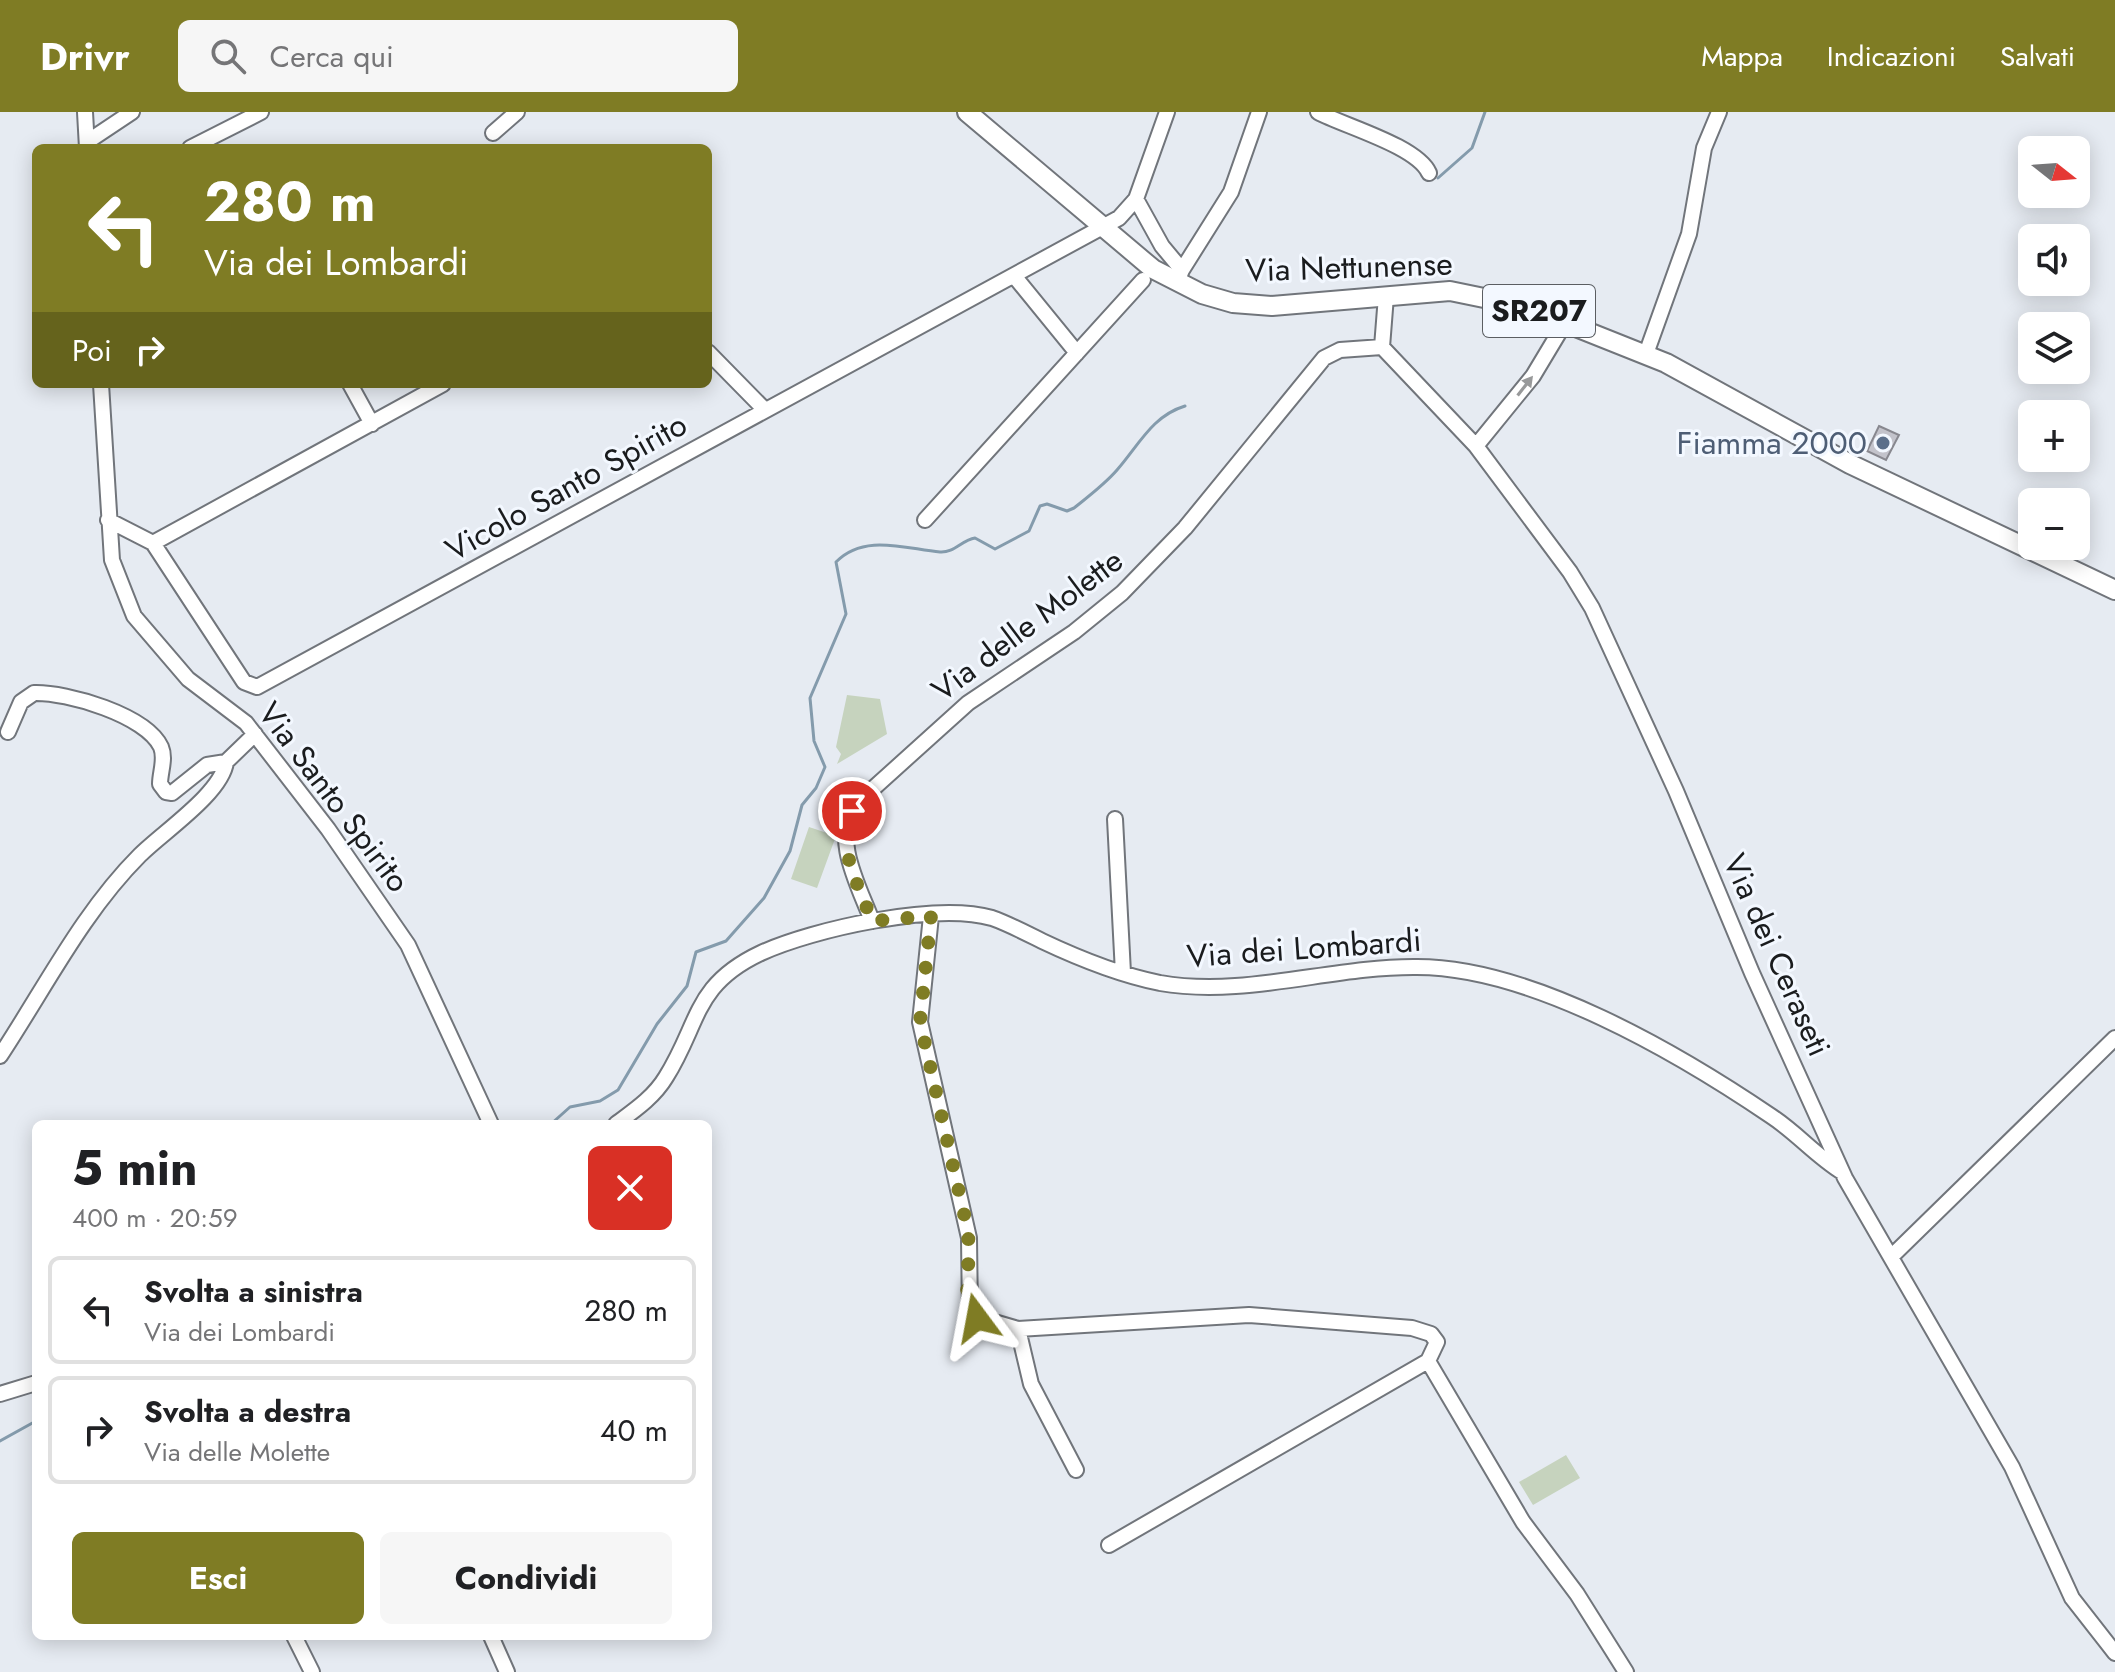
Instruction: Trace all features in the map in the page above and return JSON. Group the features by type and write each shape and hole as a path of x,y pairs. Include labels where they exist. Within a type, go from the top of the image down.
{"main road":[{"name":"Via Nettunense","path":"967,112 1153,269 1180,276 1211,298 1261,305 1465,292 1566,321 1719,389 1850,464 2115,590"}],"street":[{"path":"85,112 87,144"},
{"path":"88,144 132,112"},
{"path":"198,144 261,112"},
{"path":"493,133 517,112"},
{"path":"1167,112 1136,199 1180,276 1231,192 1259,112"},
{"path":"1318,112 1354,126 1419,160 1429,173"},
{"path":"1646,354 1689,234 1704,148 1719,112"},
{"name":"Vicolo Santo Spirito","path":"153,543 244,682 255,688 1015,277 1123,216 1136,199"},
{"path":"1015,277 1077,353"},
{"path":"925,520 1143,280"},
{"path":"1382,347 1386,296"},
{"path":"1476,446 1533,376 1566,321"},
{"name":"Via dei Ceraseti","path":"1382,347 1476,446 1570,572 1597,617 1842,1172 2017,1476 2069,1592 2091,1626 2115,1653"},
{"name":"Via delle Molette","path":"872,921 845,838 847,818 856,804 959,710 1074,632 1122,593 1185,528 1324,358 1340,350 1382,347"},
{"path":"712,356 765,410"},
{"name":"Via Santo Spirito","path":"101,388 108,520 115,572 134,616 169,661 240,716 323,822 405,940 478,1089 490,1120"},
{"path":"352,388 372,424"},
{"path":"108,520 153,543 436,388"},
{"path":"8,732 22,700 41,693 120,712 137,722 161,748 160,781 166,792 177,791 207,765 226,762"},
{"path":"0,1056 101,897 143,852 220,782 226,762 255,734"},
{"path":"1115,819 1123,973"},
{"name":"Via dei Lombardi","path":"621,1120 658,1089 677,1057 694,1015 729,972 785,943 872,921 966,914 992,918 1123,973 1187,986 1293,980 1407,967 1442,968 1497,979 1587,1010 1693,1068 1776,1119 1842,1172"},
{"path":"931,916 919,1015 969,1238 968,1309 975,1317 996,1320 1018,1329 1231,1315 1293,1316 1422,1331 1437,1342 1428,1361 1109,1545"},
{"path":"1892,1256 2115,1038"},
{"path":"1018,1329 1021,1356 1034,1393 1076,1470"},
{"path":"1428,1361 1523,1522 1577,1594 1623,1671"},
{"path":"0,1394 32,1384"},
{"path":"296,1640 312,1672"},
{"path":"493,1640 507,1672"}],"green space":[{"path":"847,695 880,699 887,734 837,764 841,754 836,747"},
{"path":"809,827 836,836 817,888 791,879"},
{"path":"1566,1455 1580,1478 1533,1505 1519,1482"}],"building":[{"name":"Fiamma 2000","path":"1879,426 1899,435 1886,460 1867,451"}],"waterway":[{"path":"1438,178 1472,148 1485,112"},
{"path":"555,1120 570,1107 600,1101 618,1090 657,1024 687,986 696,952 726,941 764,898 790,851 802,805 816,788 825,767 814,741 810,698 846,614 836,562 847,553 872,545 945,552 975,538 995,549 1029,531 1040,506 1047,504 1067,511 1074,508 1112,475 1155,424 1185,406"},
{"path":"0,1441 32,1423"}],"place":[{"name":"Fiamma 2000","path":"1883,443"}],"route":[{"path":"852,811 844,833 872,921 931,916 919,1015 970,1245 967,1306 970,1315 977,1318"}]}
